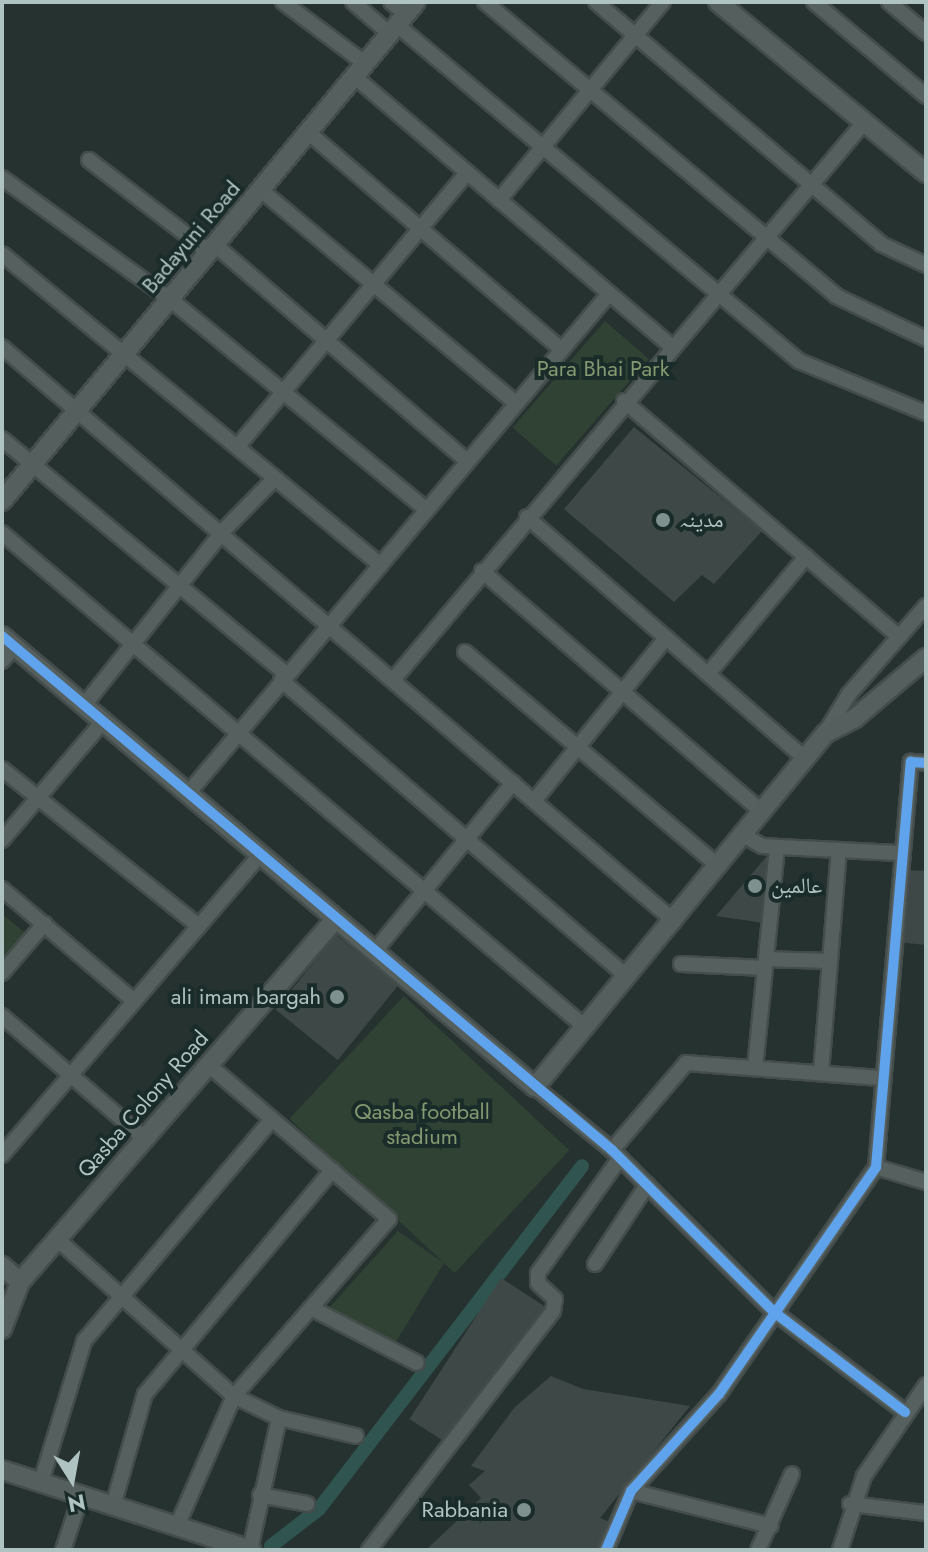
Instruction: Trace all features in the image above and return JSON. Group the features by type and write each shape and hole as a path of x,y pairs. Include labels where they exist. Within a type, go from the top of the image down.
{"street":[{"path":"283,2 467,173 672,347"},
{"path":"353,2 400,15 544,144 799,361 926,413"},
{"path":"485,2 765,240 836,296 926,339"},
{"path":"596,2 881,244 926,265"},
{"path":"499,200 663,2"},
{"path":"718,2 861,126 923,167"},
{"path":"814,2 926,96"},
{"path":"889,2 926,33"},
{"name":"Badayuni Road","path":"2,501 360,71 400,15"},
{"path":"393,680 624,401 719,295 861,126"},
{"path":"309,133 562,350"},
{"path":"89,160 212,249 327,341 467,461"},
{"path":"237,447 467,173"},
{"path":"2,178 170,299 426,509"},
{"path":"261,190 516,403"},
{"path":"2,254 379,564"},
{"path":"190,791 328,623 609,294"},
{"path":"2,347 223,531 674,921"},
{"path":"624,401 896,634"},
{"path":"2,439 284,677 627,977"},
{"path":"85,704 223,531 275,478"},
{"path":"527,517 805,759"},
{"path":"2,533 240,729 585,1027"},
{"path":"708,674 806,557"},
{"path":"482,571 762,812"},
{"path":"535,1087 826,733 896,634 926,606"},
{"path":"534,801 666,638"},
{"path":"2,661 8,641 190,791 335,919 616,1154 774,1312 905,1412"},
{"path":"465,652 718,866"},
{"path":"826,733 855,718 926,658"},
{"path":"2,840 104,720"},
{"path":"606,1550 631,1491 719,1394 876,1167 911,762 926,763"},
{"path":"2,769 199,926"},
{"path":"374,952 513,783"},
{"path":"743,835 777,847 901,853"},
{"path":"755,1068 777,847"},
{"path":"821,1073 839,850"},
{"path":"5,1145 71,1074 261,854"},
{"path":"2,889 134,1001"},
{"name":"Qasba Colony Road","path":"2,1329 20,1282 335,919"},
{"path":"2,973 44,924"},
{"path":"681,964 830,961"},
{"path":"2,1016 145,1139"},
{"path":"369,1550 553,1311 556,1301 538,1283 538,1273 616,1154 686,1063 882,1078"},
{"path":"177,1526 234,1396 389,1219 209,1065"},
{"path":"41,1482 84,1341 272,1119"},
{"path":"876,1167 926,1182"},
{"path":"113,1506 145,1394 332,1170"},
{"path":"595,1264 647,1185"},
{"path":"58,1240 234,1396 279,1418 356,1436"},
{"path":"2,1266 20,1282"},
{"path":"311,1308 417,1363"},
{"path":"840,1550 850,1504 905,1412 926,1385"},
{"path":"2,1470 250,1550 279,1418"},
{"path":"758,1550 792,1474"},
{"path":"631,1491 771,1526"},
{"path":"260,1495 307,1504"},
{"path":"63,1550 81,1496"},
{"path":"850,1504 926,1513"}],"green space":[{"name":"Para Bhai Park","path":"605,321 649,359 556,465 512,427"},
{"path":"2,914 30,937 2,967"},
{"name":"Qasba football stadium","path":"404,996 569,1150 455,1273 289,1119"},
{"path":"398,1231 444,1263 391,1350 321,1317"}],"building":[{"name":"مدینہ","path":"634,427 762,531 714,584 702,575 674,602 564,509"},
{"name":"عالمین","path":"767,856 773,856 764,923 716,916"},
{"path":"904,870 926,871 926,945 897,942"},
{"name":"ali imam bargah","path":"336,935 398,985 338,1060 276,1010"},
{"path":"501,1278 548,1308 456,1449 410,1419"},
{"path":"551,1376 583,1389 690,1406 600,1518 610,1522 598,1550 426,1550 481,1498 469,1485 485,1471 471,1466 514,1408"}],"waterway":[{"path":"271,1546 319,1509 582,1166"}],"cycle path":[{"path":"2,636 612,1150 774,1312 905,1412"},
{"path":"606,1550 631,1491 719,1394 876,1167 911,762 926,763"}],"place":[{"name":"مدینہ","path":"663,520"},
{"name":"عالمین","path":"755,886"},
{"name":"ali imam bargah","path":"337,997"},
{"name":"Rabbania","path":"524,1510"}]}
